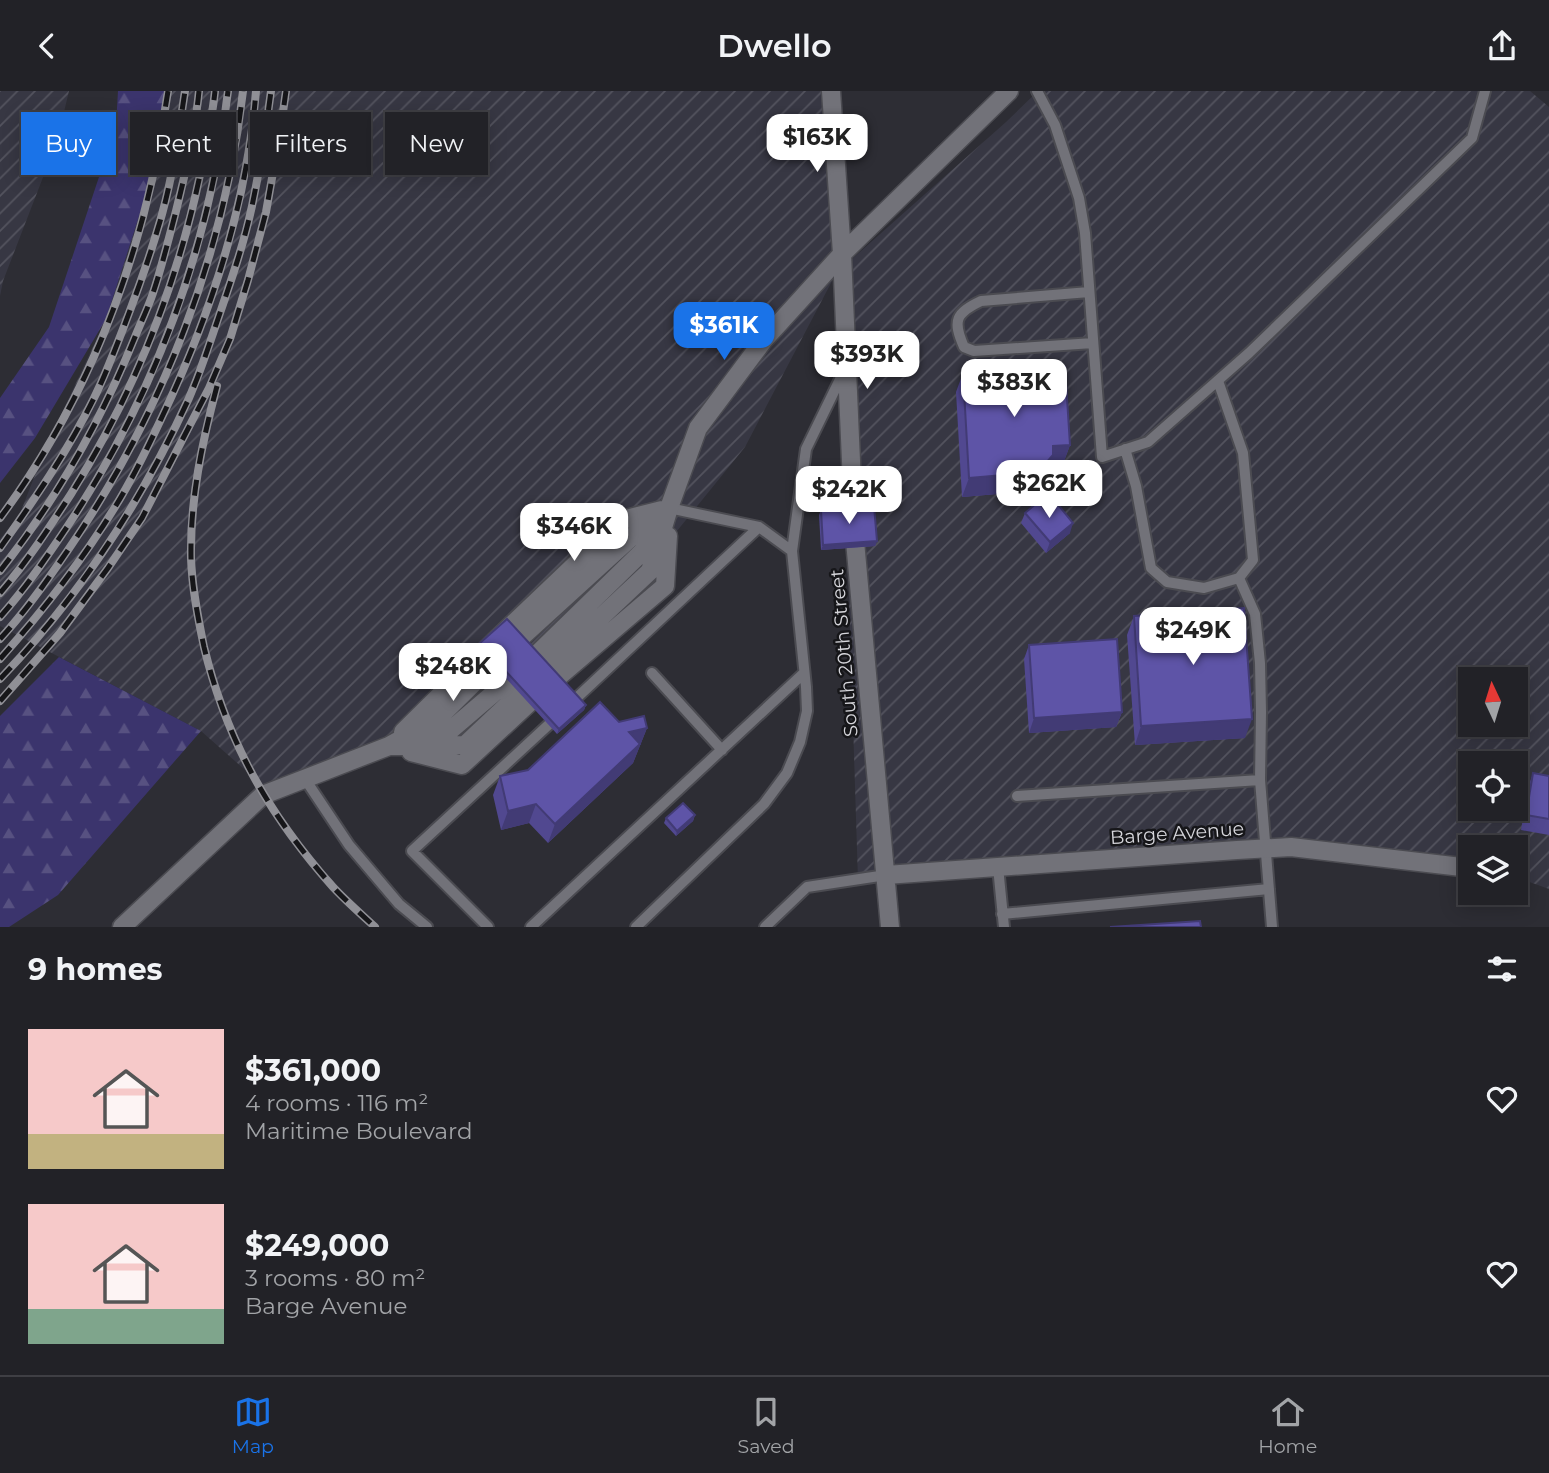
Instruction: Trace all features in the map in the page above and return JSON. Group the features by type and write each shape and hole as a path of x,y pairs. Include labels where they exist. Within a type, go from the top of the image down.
{"street":[{"name":"South 20th Street","path":"831,91 842,254 854,530 890,927"},
{"path":"389,746 466,745 650,571 698,428 763,341 842,254 1009,91"},
{"path":"122,927 263,795 389,746 436,720 506,651 628,540 669,508"},
{"name":"Barge Avenue","path":"886,875 1266,848 1291,848 1458,867"}],"lane":[{"path":"1037,91 1055,125 1079,198 1085,233 1102,457 1148,442 1218,381 1472,138 1485,91"},
{"path":"1089,292 981,300 965,308 958,316 957,332 964,347 974,351 1093,342"},
{"path":"636,927 764,804 787,773 800,742 807,711 792,551 806,449 846,367"},
{"path":"1125,449 1136,486 1151,568 1167,582 1204,588 1240,578 1253,560 1243,453 1218,381"},
{"path":"669,508 758,527 792,551"},
{"path":"488,927 412,852 758,527"},
{"path":"1240,578 1255,614 1260,663 1260,780 1272,927"},
{"path":"531,927 804,673"},
{"path":"652,674 722,750"},
{"path":"305,779 349,845 399,904 427,927"},
{"path":"1017,796 1260,780"},
{"path":"998,867 1004,927"},
{"path":"765,927 807,887 886,875"},
{"path":"1002,913 1269,889"}],"shaded area":[{"path":"0,91 69,91 64,112 21,112 21,175 44,175 3,281 0,296"},
{"path":"167,91 830,91 842,262 745,447 566,668 270,792 201,731 0,626 0,539 19,516 46,447 106,319 152,175 236,175 236,112 164,112"},
{"path":"1038,91 1530,91 1549,107 1549,889 1528,881 1528,835 1458,835 1458,868 1337,853 858,880 845,472 843,267"}],"green space":[{"path":"118,91 167,91 164,112 130,112 130,175 152,175 106,319 35,438 0,483 0,398 49,327 100,175 116,175"},
{"path":"59,657 201,731 58,895 9,927 0,927 0,716"}],"building":[{"path":"994,360 995,371 1065,367 1070,445 1053,446 1053,455 1038,472 969,478 963,373 982,372 981,361"},
{"path":"1055,501 1073,523 1050,542 1025,513 1038,502 1045,510"},
{"path":"874,506 877,541 823,545 821,510"},
{"path":"1244,608 1252,719 1141,726 1134,616"},
{"path":"507,619 586,705 559,729 480,643"},
{"path":"1117,639 1122,712 1034,718 1029,645"},
{"path":"600,702 619,722 644,716 647,728 629,732 640,744 555,824 536,804 508,811 500,776 528,770"},
{"path":"1533,773 1549,776 1549,819 1528,815"},
{"path":"683,803 695,815 677,831 666,818"},
{"path":"1200,921 1201,927 1110,927"}],"railway":[{"path":"0,518 51,440 94,357 112,314 141,225 157,158 168,91"},
{"path":"0,548 73,437 109,364 142,279 163,211 185,91"},
{"path":"0,571 40,516 76,459 122,368 147,310 180,196 193,136 199,91"},
{"path":"0,593 71,494 133,380 165,300 190,217 207,143 215,91"},
{"path":"0,617 43,562 99,476 152,372 192,263 219,150 228,91"},
{"path":"0,639 44,585 102,498 160,388 184,331 221,213 234,153 243,91"},
{"path":"0,659 61,586 122,496 180,378 211,299 235,217 244,176 256,91"},
{"path":"0,679 56,615 106,547 151,474 189,398 209,346 245,233 258,177 271,91"},
{"path":"0,701 60,633 142,518 209,388 230,339 266,212 286,91"},
{"path":"217,386 198,471 191,536 196,603 214,682 238,746 270,804 333,887 375,927"}]}
